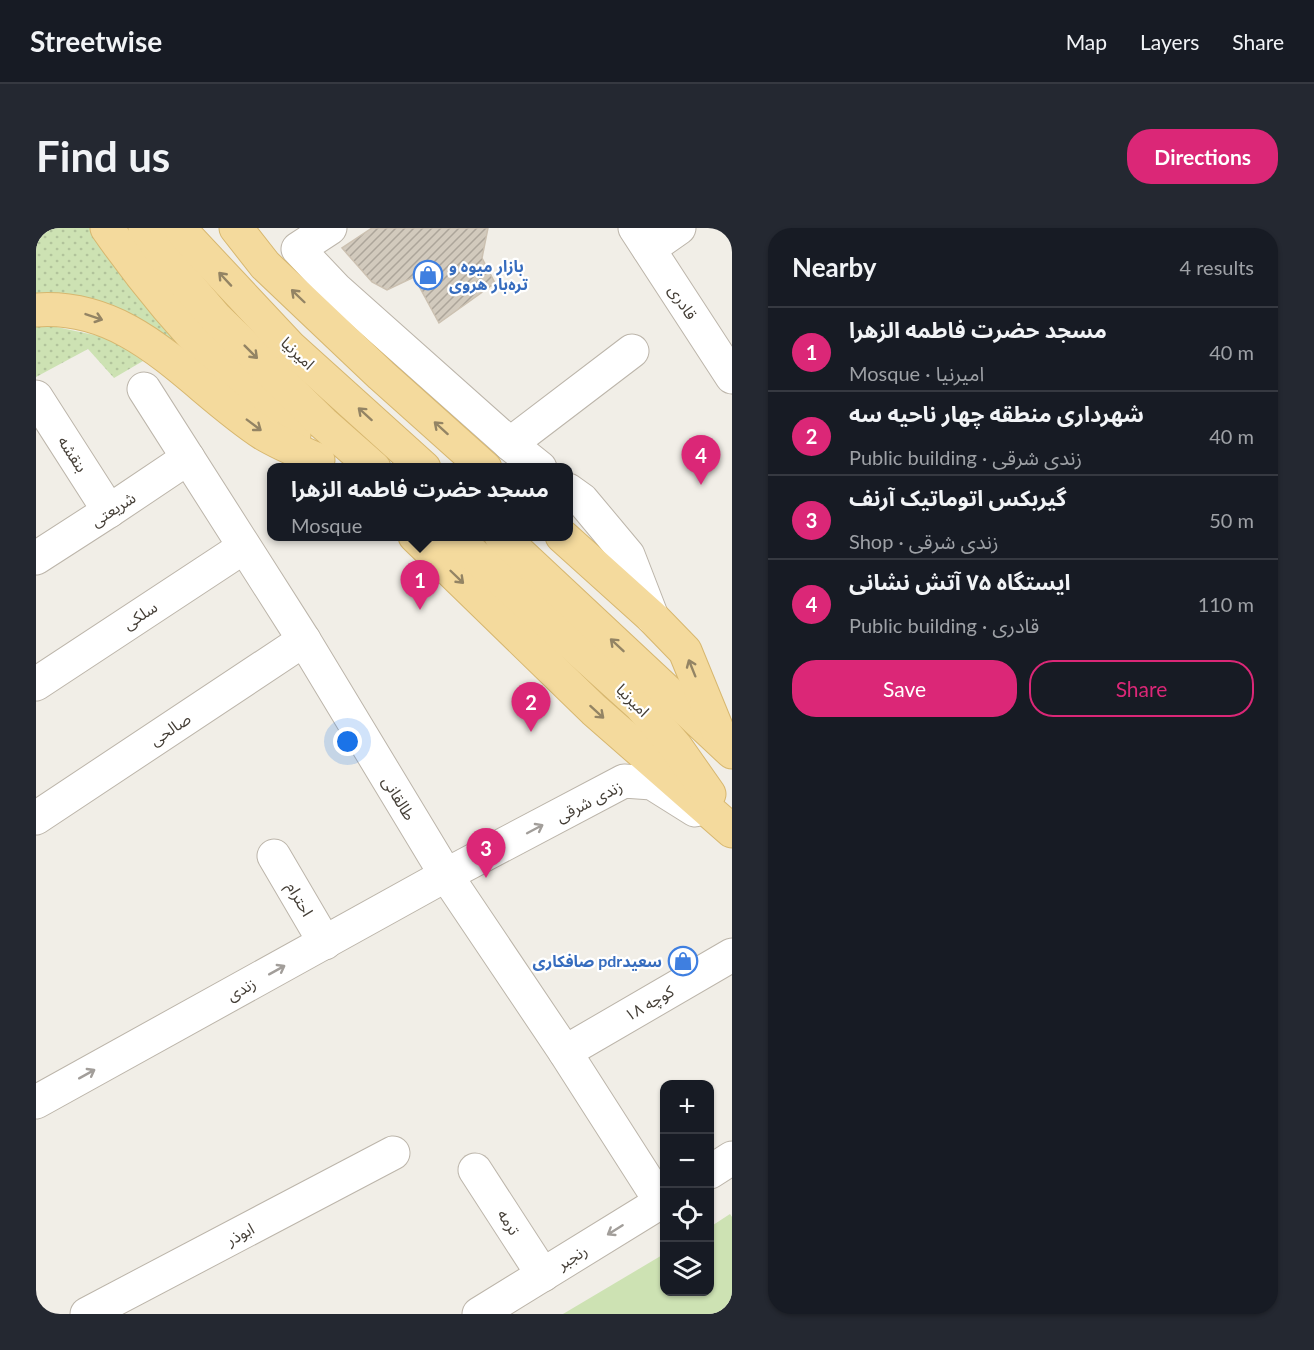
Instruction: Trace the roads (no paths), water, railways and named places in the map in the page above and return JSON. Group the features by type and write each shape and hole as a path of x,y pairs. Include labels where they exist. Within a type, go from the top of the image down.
{"main road":[{"path":"107,228 130,262 172,313 223,367 274,414 321,463"},
{"name":"امیرنیا","path":"145,228 174,269 215,317 368,463"},
{"name":"امیرنیا","path":"181,228 290,346 419,463"},
{"path":"236,228 280,280 479,463"},
{"path":"36,310 51,309 85,313 126,328 156,348 265,434 320,463"},
{"path":"419,541 594,710 732,831"},
{"name":"امیرنیا","path":"459,541 538,591 729,742"},
{"name":"امیرنیا","path":"504,541 538,591 676,747 732,831"},
{"path":"566,541 652,617 685,651 729,742"}],"street":[{"path":"330,228 298,249 336,289 534,463"},
{"path":"642,239 679,228"},
{"name":"قادری","path":"642,239 732,377"},
{"path":"510,444 632,351"},
{"name":"طالقانی","path":"144,389 304,640 446,875 660,1196"},
{"name":"بنقشه","path":"36,397 109,512"},
{"name":"شریعتی","path":"36,558 188,458"},
{"path":"573,494 582,500 628,555 652,617"},
{"name":"سلکی","path":"36,684 244,547"},
{"name":"صالحی","path":"37,814 304,640"},
{"name":"زندی شرقی","path":"446,875 624,781 651,783 732,831"},
{"name":"احترام","path":"274,856 325,943"},
{"name":"زندی","path":"36,1102 446,875"},
{"name":"کوچه ۱۸","path":"565,1052 732,955"},
{"name":"ابوذر","path":"87,1314 393,1153"},
{"path":"714,1169 732,1158"},
{"name":"ترمه","path":"475,1170 543,1275"},
{"name":"رنجبر","path":"479,1314 660,1203"}],"place":[{"name":"بازار میوه و تره‌بار هروی","path":"428,275"},
{"name":"ایستگاه ۷۵ آتش نشانی","path":"701,485"},
{"name":"مسجد حضرت فاطمه الزهرا","path":"420,610"},
{"name":"شهرداری منطقه چهار ناحیه سه","path":"531,732"},
{"name":"گیربکس اتوماتیک آرنف","path":"486,878"},
{"name":"صافکاری pdrسعید","path":"683,961"}]}
